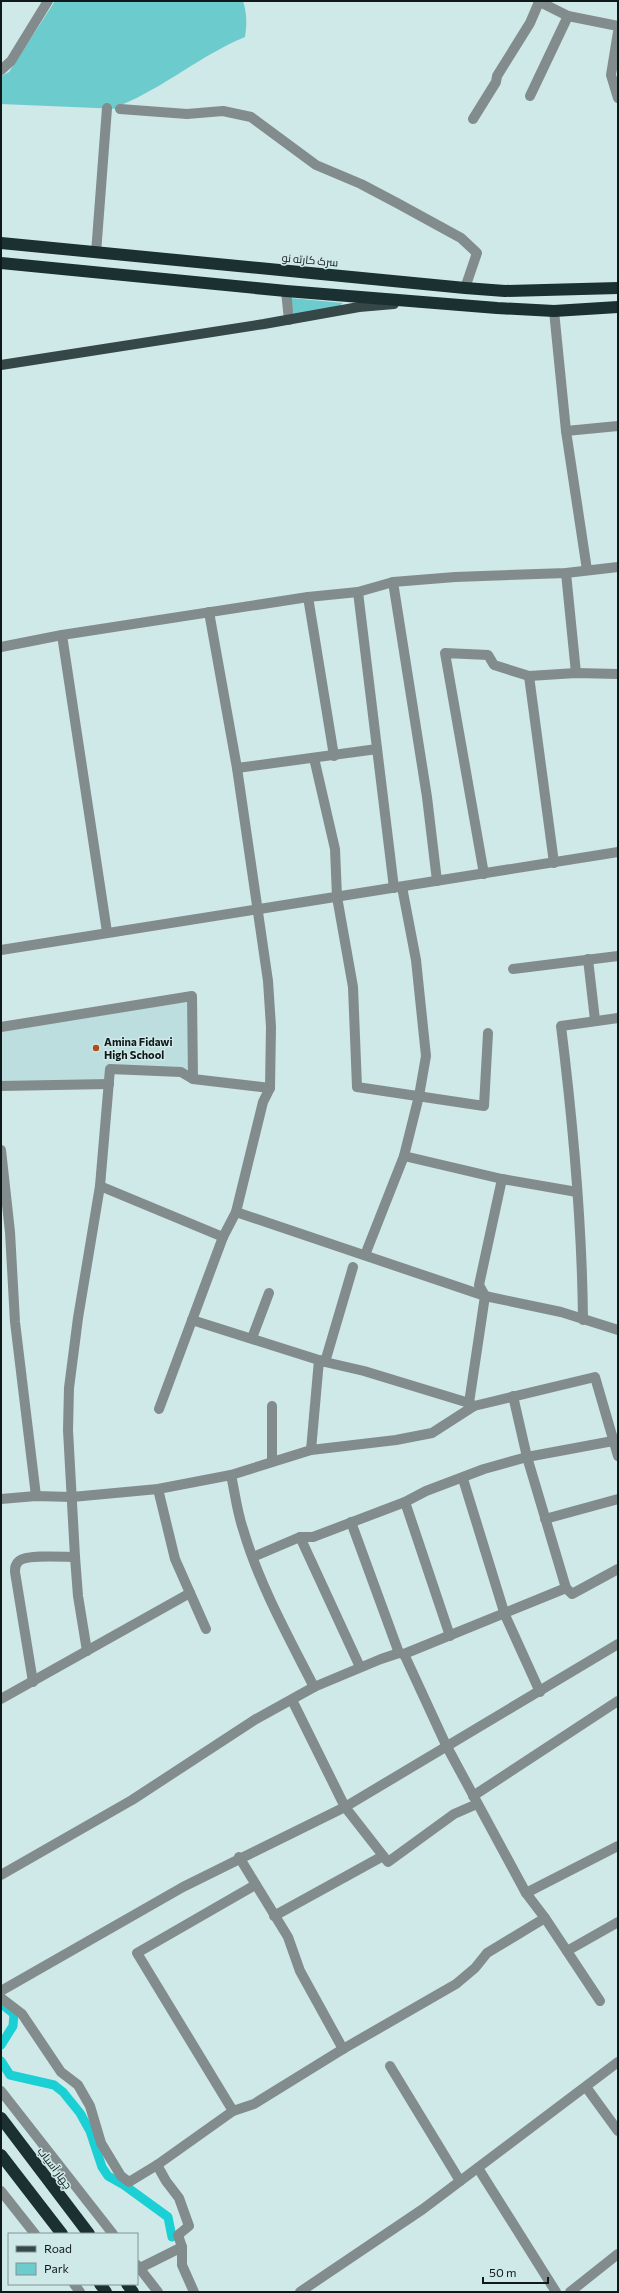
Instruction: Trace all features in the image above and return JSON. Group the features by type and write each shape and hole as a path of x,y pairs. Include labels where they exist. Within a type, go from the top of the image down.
{"highway":[{"name":"سرک کارته نو","path":"1,243 505,291 618,288"},
{"path":"1,263 286,291 554,311 618,307"},
{"path":"348,276 351,295"},
{"name":"چهار آسیاب","path":"1,2118 88,2233"},
{"path":"1,2155 61,2233"}],"main road":[{"path":"1,365 289,320 359,307 416,301"}],"street":[{"path":"1,70 11,61 48,1"},
{"path":"473,119 494,87 497,76 530,22 538,2 568,16 618,26"},
{"path":"530,96 568,16"},
{"path":"618,32 611,75 618,98"},
{"path":"96,253 107,108"},
{"path":"120,109 187,114 223,111 251,117 316,165 361,184 462,238 477,253 465,288"},
{"path":"286,291 289,320"},
{"path":"554,311 566,431 587,570"},
{"path":"566,431 618,426"},
{"path":"1,647 62,635 209,612 308,597 358,592 393,582 455,577 566,573 618,567"},
{"path":"566,573 576,673"},
{"path":"393,582 427,797 437,881"},
{"path":"358,592 377,749 398,887 416,960 426,1056 419,1096 404,1156 365,1255"},
{"path":"308,597 334,756"},
{"path":"159,1409 223,1237 236,1212 263,1102 270,1088 271,1027 268,981 237,768 209,612"},
{"path":"62,635 107,932"},
{"path":"484,874 445,654 488,655 494,665 530,676 576,673 618,674"},
{"path":"530,676 554,863"},
{"path":"237,768 377,749"},
{"path":"314,758 335,849 338,896 353,987 357,1087 484,1106 488,1032"},
{"path":"1,950 618,852"},
{"path":"513,969 618,956"},
{"path":"588,959 595,1020"},
{"path":"1,1027 192,996 193,1079"},
{"path":"583,1320 582,1246 571,1110 561,1026 595,1020 618,1018"},
{"path":"87,1651 78,1596 75,1557 68,1430 69,1388 78,1318 100,1186 110,1069 181,1072 193,1079 270,1088"},
{"path":"1,1086 109,1084"},
{"path":"1,1150 10,1232 16,1330 36,1496"},
{"path":"404,1156 502,1179 577,1192"},
{"path":"471,1404 485,1296 478,1285 502,1179"},
{"path":"100,1186 223,1237"},
{"path":"236,1212 485,1296 561,1312 618,1330"},
{"path":"311,1450 322,1361 353,1267"},
{"path":"252,1338 269,1293"},
{"path":"192,1320 322,1361 364,1371 471,1404"},
{"path":"1,1499 36,1496 72,1497 158,1489 232,1475 311,1450 396,1440 432,1433 471,1404 595,1377 618,1456"},
{"path":"513,1396 527,1457 566,1588 572,1594 618,1569"},
{"path":"272,1406 272,1462"},
{"path":"253,1557 300,1537 312,1537 405,1502 426,1490 463,1478 484,1469 527,1457 613,1441"},
{"path":"232,1475 242,1529 276,1612 314,1687"},
{"path":"463,1478 505,1614 540,1692"},
{"path":"158,1489 175,1559 206,1629"},
{"path":"545,1519 618,1499"},
{"path":"405,1502 450,1636"},
{"path":"351,1522 402,1653 446,1745 526,1893 545,1918 600,2001"},
{"path":"300,1537 360,1667"},
{"path":"33,1682 15,1572 16,1565 20,1560 28,1558 75,1557"},
{"path":"1,1875 132,1800 222,1739 314,1687 360,1667 450,1636 566,1588"},
{"path":"1,1699 190,1592"},
{"path":"1,1991 183,1887 239,1857 345,1807 446,1745 540,1692 618,1644"},
{"path":"292,1700 345,1807 388,1862 454,1814 618,1701"},
{"path":"526,1893 618,1846"},
{"path":"274,1916 383,1856"},
{"path":"239,1857 288,1937 300,1971 342,2049"},
{"path":"233,2111 136,1954 255,1885"},
{"path":"1,1998 22,2014 62,2072 78,2084 90,2106 101,2143 121,2176 129,2182 157,2165 233,2111 254,2104 342,2049 456,1984 475,1968 487,1953 545,1918"},
{"path":"567,1951 618,1922"},
{"path":"300,2292 423,2209 618,2062"},
{"path":"390,2066 460,2181"},
{"path":"586,2087 618,2131"},
{"path":"1,2091 112,2233"},
{"path":"157,2165 166,2181 179,2198 189,2226 178,2236 182,2247 182,2265 194,2292"},
{"path":"478,2168 556,2292"},
{"path":"1,2191 34,2233"},
{"path":"158,2292 138,2267 182,2247"},
{"path":"576,2290 618,2254"}],"shaded area":[{"name":"Amina Fidawi High School","path":"191,998 190,1069 107,1067 106,1084 1,1084 1,1030"}],"green space":[{"path":"55,1 243,1 246,19 245,37 213,53 137,98 121,105 120,109 1,104 1,76 9,72"},
{"path":"291,298 343,303 337,308 294,316"}],"waterway":[{"path":"1,2045 13,2026 14,2014 4,2006"},
{"path":"1,2061 10,2075 54,2085 63,2092 80,2113 90,2131 102,2167 108,2176 124,2185 168,2217 172,2237"}],"place":[{"name":"Amina Fidawi High School","path":"96,1048"}]}
